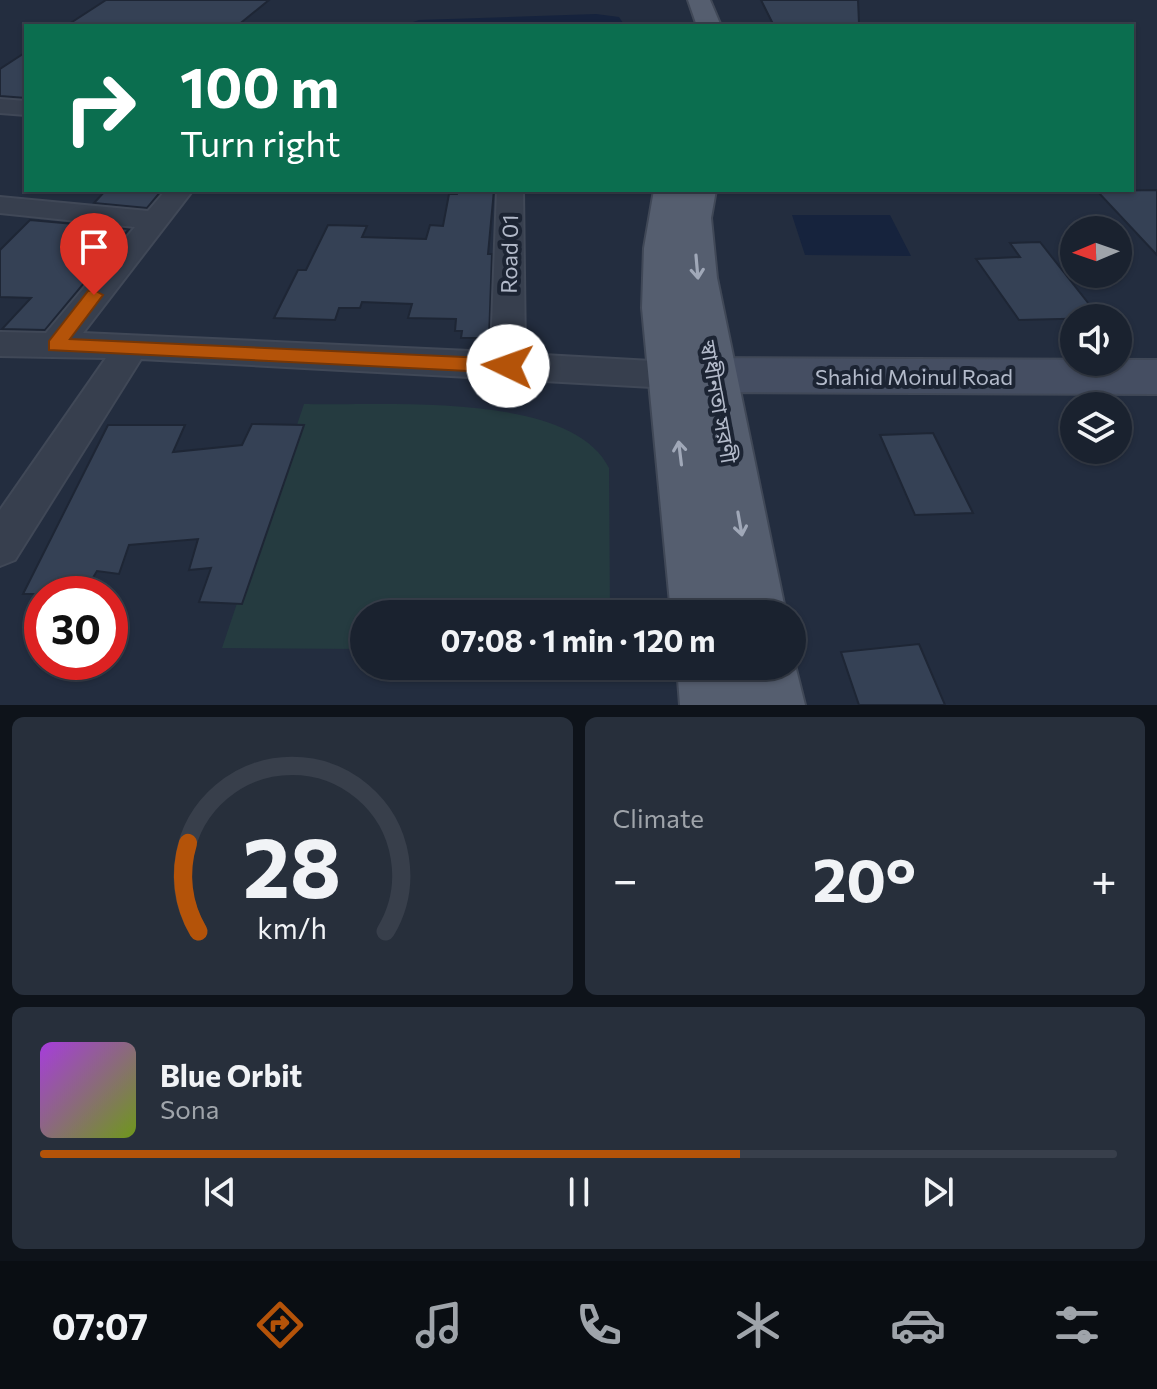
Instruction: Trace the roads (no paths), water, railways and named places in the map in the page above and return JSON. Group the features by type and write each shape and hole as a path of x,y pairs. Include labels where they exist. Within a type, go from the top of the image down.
{"main road":[{"path":"677,0 684,24"},
{"path":"699,0 708,24"},
{"name":"স্বাধীনতা সরণী","path":"670,192 664,218 662,275 752,600"},
{"name":"স্বাধীনতা সরণী","path":"699,192 693,218 697,278 692,375 700,600"},
{"path":"710,680 713,705"},
{"path":"768,680 772,705"}],"street":[{"path":"0,106 24,108"},
{"path":"55,345 178,192"},
{"name":"Road 01","path":"508,366 510,192"},
{"path":"0,205 153,220"},
{"path":"0,344 132,346 692,375"},
{"path":"0,546 132,346"},
{"name":"Shahid Moinul Road","path":"692,375 1157,377"}],"water":[{"path":"596,14 619,17 624,24 407,24 419,20"},
{"path":"792,215 890,215 911,256 805,255"}]}
